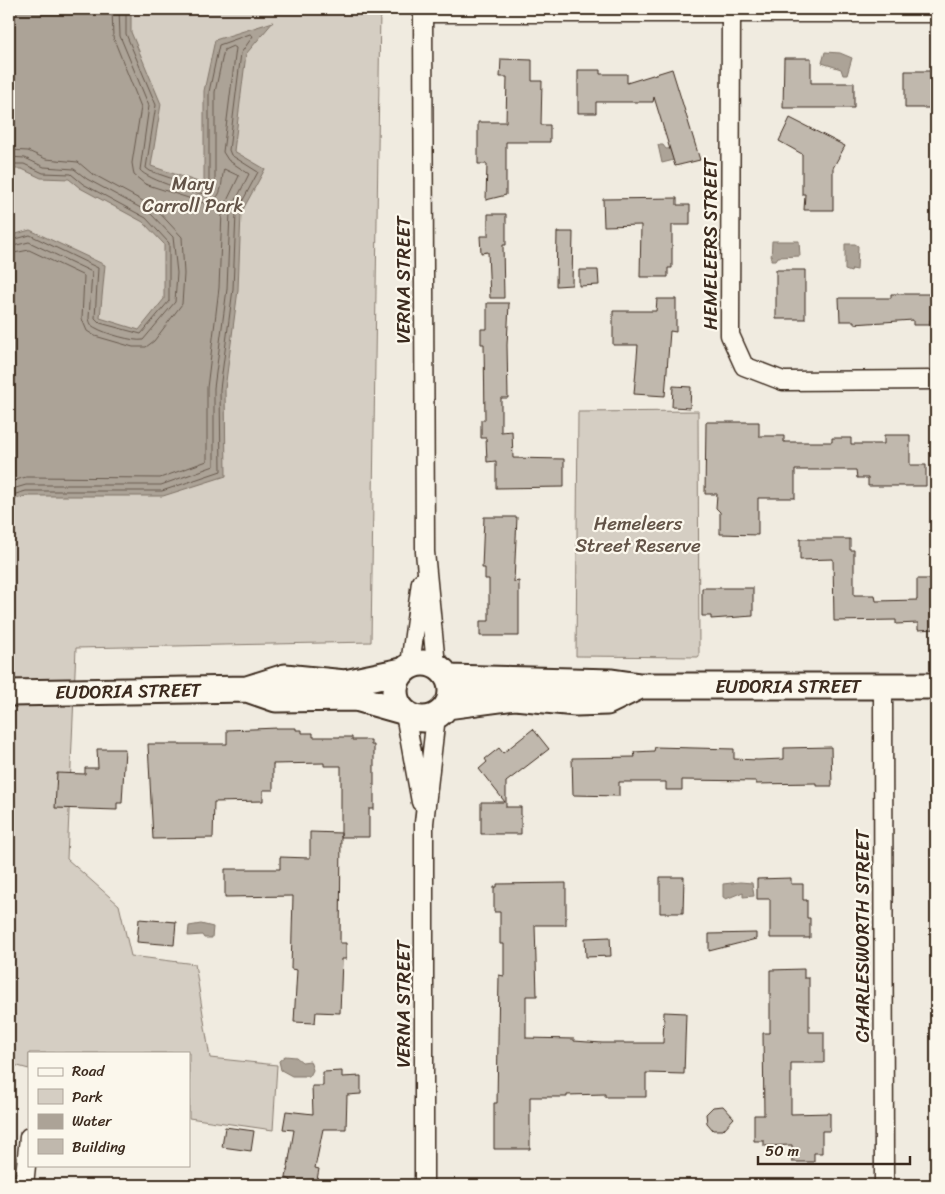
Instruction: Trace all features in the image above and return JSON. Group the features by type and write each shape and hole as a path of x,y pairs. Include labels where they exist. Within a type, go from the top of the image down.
{"street":[{"path":"423,11 731,14 936,13"},
{"name":"VERNA STREET","path":"423,11 425,552 442,671"},
{"name":"HEMELEERS STREET","path":"731,14 730,335 744,366 783,381 936,380"},
{"name":"VERNA STREET","path":"406,668 425,552"},
{"path":"423,662 442,671 452,692 441,711 420,719 404,712 395,698 395,684 406,668 423,662"},
{"name":"EUDORIA STREET","path":"9,693 247,689 285,677 345,683 406,668"},
{"name":"EUDORIA STREET","path":"442,671 612,682 640,686 936,686"},
{"name":"EUDORIA STREET","path":"441,711 515,697 576,703 608,702 640,686"},
{"name":"CHARLESWORTH STREET","path":"883,686 884,1185"},
{"name":"EUDORIA STREET","path":"247,689 276,699 356,698 404,712"},
{"name":"VERNA STREET","path":"424,1185 424,823 441,711"},
{"name":"VERNA STREET","path":"404,712 424,823"},
{"path":"24,1184 28,1146"}],"green space":[{"name":"Mary Carroll Park","path":"9,9 380,9 371,642 76,648 67,859 119,905 131,956 195,964 210,1058 277,1065 273,1130 190,1118 190,1052 28,1052 28,1069 14,1065 9,1092"},
{"name":"Hemeleers Street Reserve","path":"698,411 699,657 576,656 578,412"}],"water":[{"path":"9,9 131,9 131,32 161,104 151,166 204,184 204,91 215,40 273,22 246,54 234,151 265,169 241,213 238,290 225,389 226,476 163,496 26,496 9,501 9,236 30,230 105,265 100,318 139,330 164,299 164,244 143,222 80,188 69,179 41,178 22,169 9,169"},
{"path":"825,52 840,53 852,58 847,75 843,75 841,69 822,63"},
{"path":"658,145 663,145 666,149 675,148 674,160 662,163"},
{"path":"772,241 799,241 800,256 778,257 776,260 771,260"},
{"path":"845,244 855,244 858,246 857,270 852,269 851,272 845,270"},
{"path":"752,883 754,896 743,897 743,892 726,899 723,897 723,884"},
{"path":"201,924 213,927 212,938 204,938 202,935 188,936 189,926"},
{"path":"285,1056 296,1057 302,1062 310,1061 313,1070 310,1076 292,1076 281,1070 279,1061"}],"building":[{"path":"784,58 811,58 811,83 854,83 854,108 783,108"},
{"path":"501,59 532,60 532,81 542,81 541,125 550,125 550,142 506,142 506,195 486,200 487,164 478,164 478,122 506,122 507,77 500,77"},
{"path":"672,69 700,160 675,166 654,97 653,102 596,102 596,113 578,113 578,70 600,70 600,74 627,74 627,83"},
{"path":"905,71 936,71 936,108 905,108"},
{"path":"790,118 845,146 833,168 833,210 804,210 805,194 802,194 802,154 779,141"},
{"path":"677,198 677,205 690,205 690,225 672,225 672,268 668,268 668,277 640,277 641,225 604,226 603,199"},
{"path":"488,214 506,214 506,245 503,245 504,298 490,298 488,252 481,253 480,236 488,236"},
{"path":"557,232 573,232 572,285 556,286"},
{"path":"579,270 598,270 599,285 579,286"},
{"path":"776,270 805,270 805,319 776,319"},
{"path":"891,294 936,294 936,320 930,320 930,325 913,325 913,320 854,324 854,321 840,321 839,298 891,298"},
{"path":"657,299 676,299 676,332 670,331 665,396 634,394 638,345 613,345 613,311 656,311"},
{"path":"487,303 509,303 507,345 508,398 501,398 501,432 512,431 513,458 564,459 564,487 496,488 496,461 487,462 486,438 481,438 481,420 485,420 484,344 481,344 481,329 487,329"},
{"path":"673,386 691,387 690,408 672,407"},
{"path":"706,422 759,422 759,436 784,436 784,442 832,442 832,438 851,438 851,444 884,444 884,435 910,435 910,465 926,465 926,486 868,486 868,478 857,478 856,470 795,470 795,498 758,498 758,535 720,534 720,512 716,508 717,494 705,494"},
{"path":"484,517 517,517 514,582 519,581 519,636 480,636 480,621 489,621 489,579 485,579 485,568 482,568"},
{"path":"800,539 850,539 850,550 854,550 854,595 875,595 876,601 917,600 917,579 936,579 936,629 918,630 918,623 896,624 896,620 834,621 833,559 800,560"},
{"path":"702,588 753,588 753,616 711,619 711,616 702,616"},
{"path":"296,728 296,730 302,730 302,733 313,733 313,737 352,737 352,740 371,740 371,745 374,745 374,809 369,809 369,837 341,837 341,766 324,766 324,763 273,764 273,790 263,790 263,801 214,802 213,838 153,839 148,744 227,744 227,730"},
{"path":"533,729 549,749 506,782 506,807 521,807 521,834 481,834 481,802 505,802 479,769 487,762 485,759 499,748 503,753"},
{"path":"655,747 734,749 734,759 758,760 784,759 784,748 831,747 832,786 816,786 816,783 756,784 756,781 682,780 682,790 666,790 666,782 619,782 619,796 573,795 572,758 635,757 634,752 654,751"},
{"path":"97,749 125,749 122,803 117,803 117,810 55,808 57,773 85,774 85,768 98,768"},
{"path":"310,832 341,833 340,943 346,943 346,959 342,959 340,1013 316,1012 315,1023 294,1022 297,970 291,969 293,896 225,897 225,869 280,869 280,857 310,858"},
{"path":"660,877 684,877 683,913 660,913"},
{"path":"791,878 791,884 803,884 803,900 807,900 807,918 810,918 810,938 770,938 770,899 757,899 757,879"},
{"path":"566,883 566,925 535,925 537,996 526,996 526,1038 574,1039 574,1041 602,1043 663,1043 664,1012 686,1013 684,1074 646,1073 646,1097 605,1097 605,1094 530,1097 530,1149 494,1149 494,1103 497,1103 499,975 504,976 504,944 500,944 500,912 494,912 494,887 497,887 497,884"},
{"path":"139,919 176,922 174,945 137,942"},
{"path":"756,933 756,939 709,951 709,934"},
{"path":"610,937 611,956 586,957 585,938"},
{"path":"804,969 804,978 809,978 809,1032 824,1032 824,1063 791,1063 791,1114 830,1113 830,1131 822,1131 822,1153 814,1153 814,1162 792,1162 792,1145 764,1146 764,1141 754,1141 754,1115 764,1115 763,1033 770,1033 770,970"},
{"path":"342,1071 342,1077 361,1076 361,1094 347,1095 346,1129 323,1129 315,1168 319,1169 316,1185 290,1185 291,1180 286,1178 294,1130 283,1129 286,1111 313,1114 312,1086 323,1086 323,1072"},
{"path":"723,1106 734,1118 723,1130 713,1130 707,1123 706,1114 713,1107"},
{"path":"225,1127 254,1131 251,1151 222,1147"}]}
